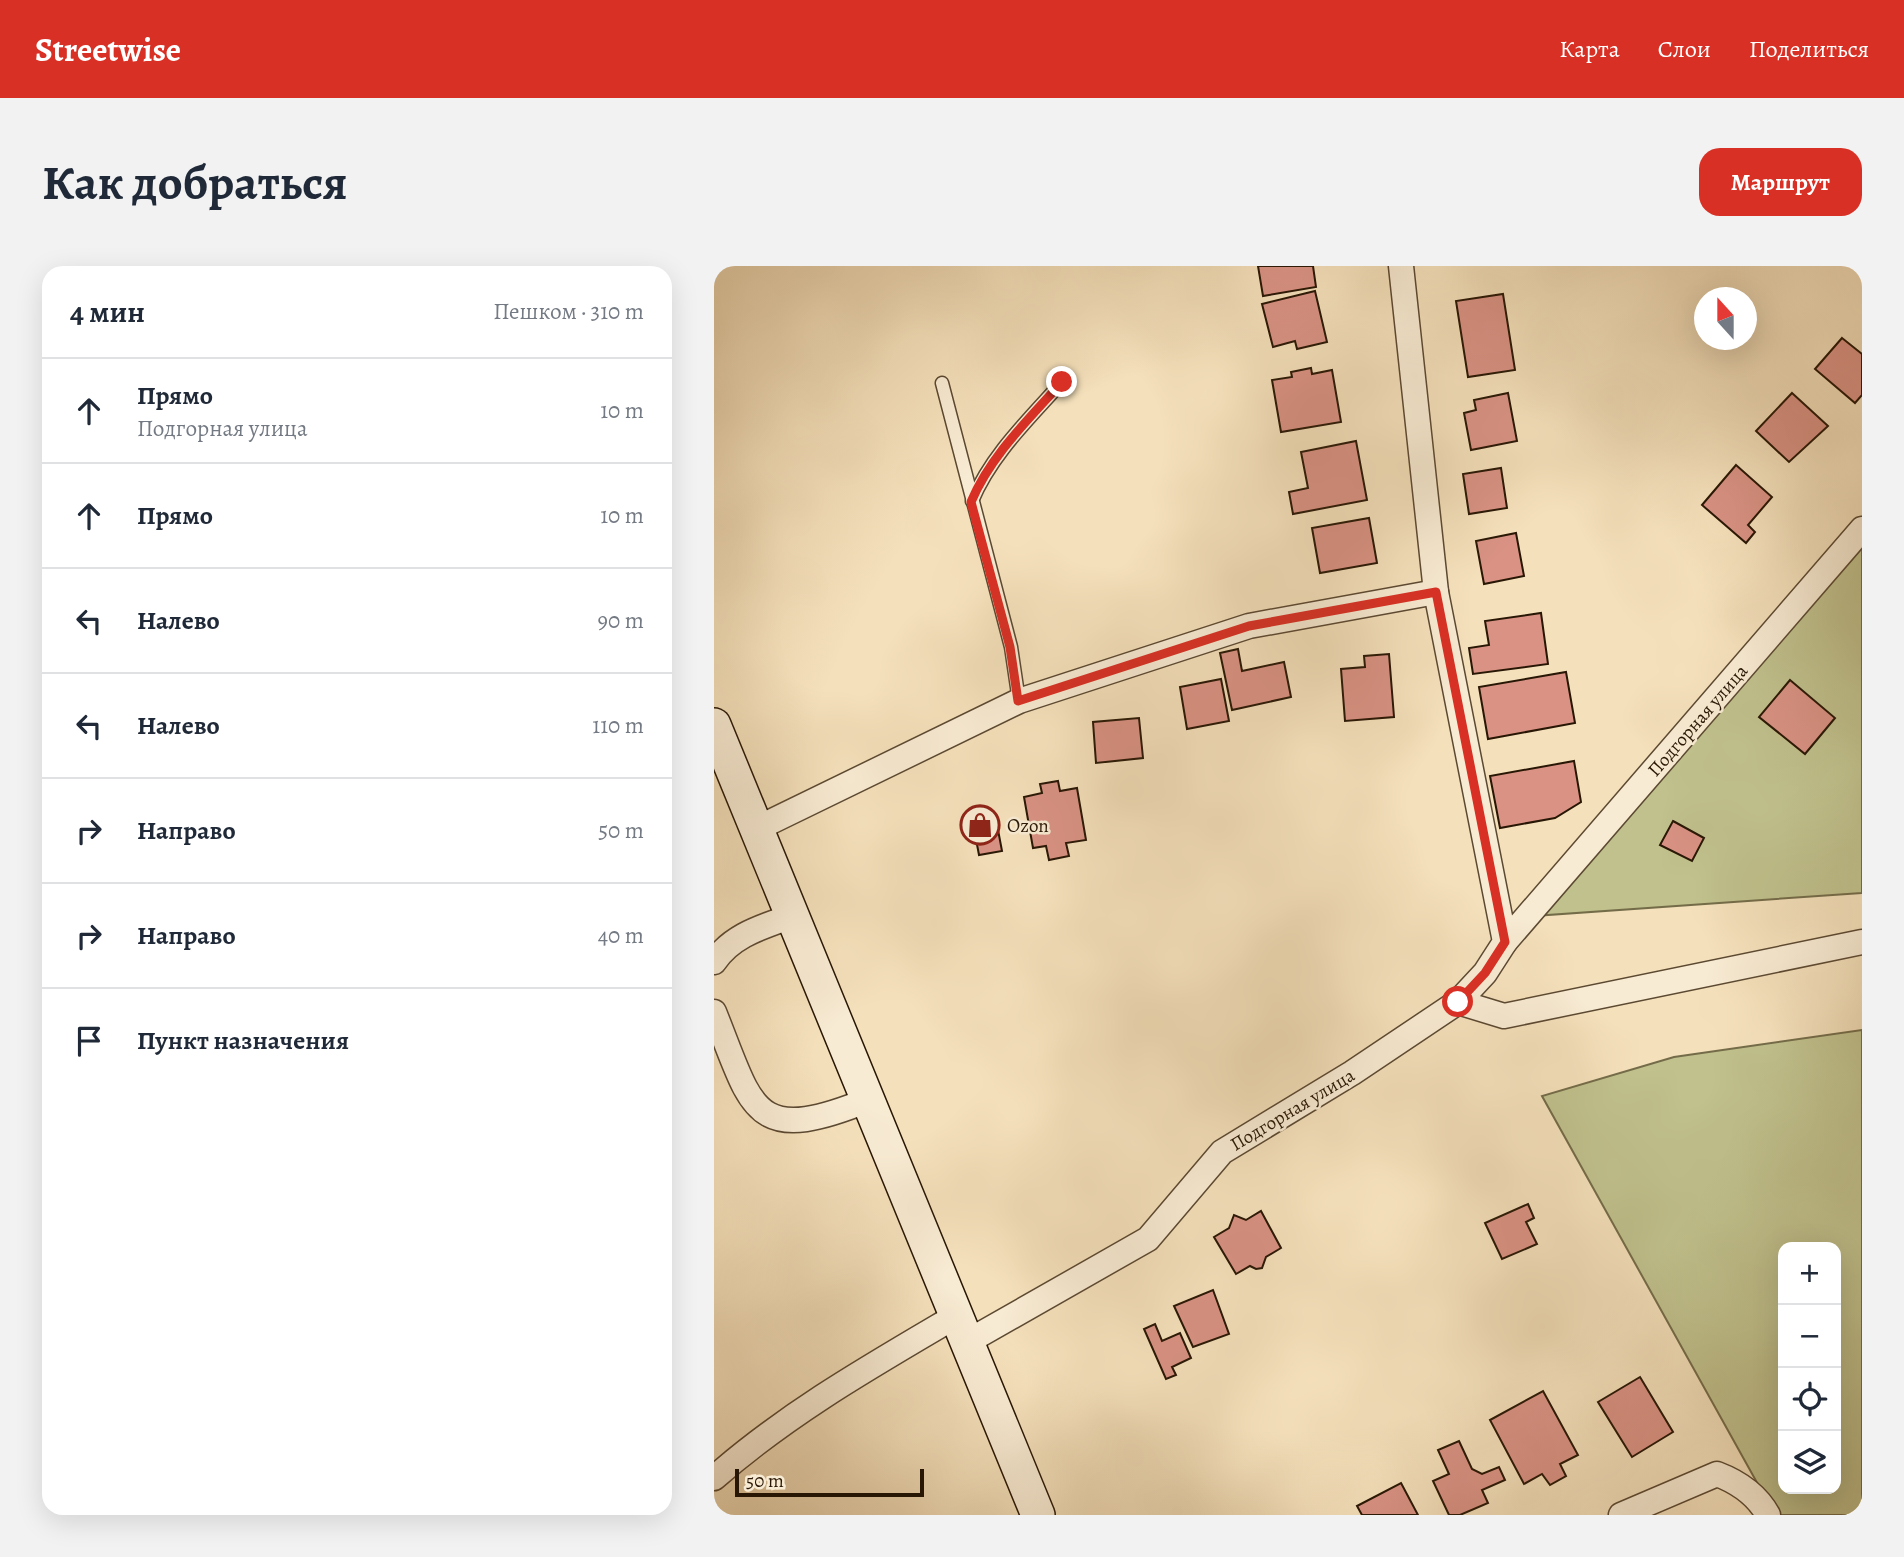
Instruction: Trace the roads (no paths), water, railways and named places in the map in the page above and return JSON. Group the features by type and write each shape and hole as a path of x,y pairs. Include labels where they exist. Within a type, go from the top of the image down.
{"street":[{"path":"1401,266 1436,592 1505,942"},
{"name":"Подгорная улица","path":"714,1478 753,1444 813,1400 1148,1239 1222,1152 1352,1073 1458,1002 1485,973 1505,942 1862,529"},
{"path":"756,829 1018,701 1249,626 1436,592"},
{"path":"714,725 1038,1515"},
{"path":"714,962 722,951 745,933 792,916"},
{"path":"1458,1002 1504,1016 1862,942"},
{"path":"714,1012 749,1098 765,1115 786,1120 824,1118 868,1100"},
{"path":"1622,1515 1717,1474 1735,1481 1763,1505 1769,1515"}],"lane":[{"path":"971,502 981,479 1012,438 1062,382"},
{"path":"942,383 1010,647 1018,701"}],"place":[{"name":"Ozon","path":"980,825"}]}
